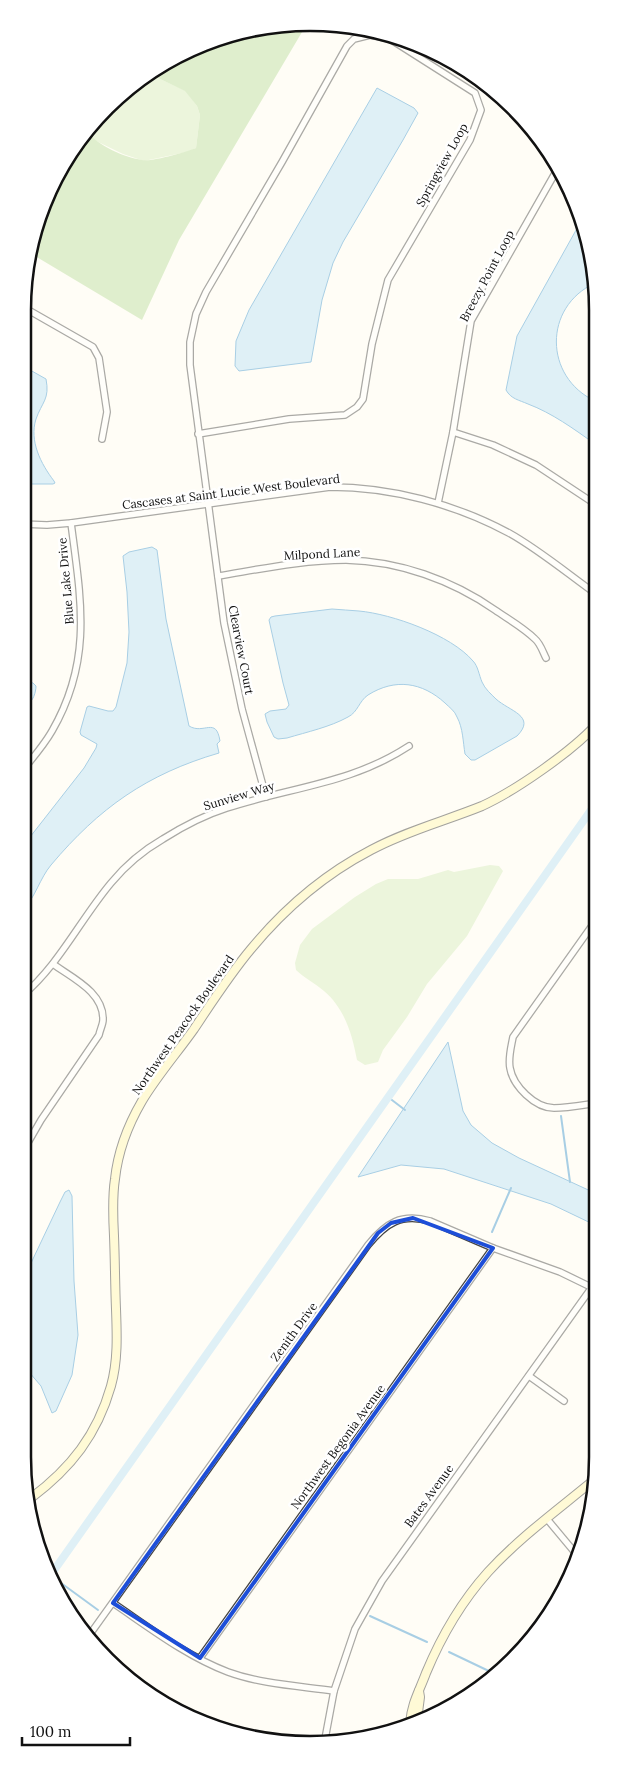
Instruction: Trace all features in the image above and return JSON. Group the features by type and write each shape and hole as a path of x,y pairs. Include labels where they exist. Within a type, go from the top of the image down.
{"street":[{"name":"Springview Loop","path":"208,504 190,365 190,342 196,314 206,292 347,46 354,38 362,37"},
{"name":"Springview Loop","path":"198,434 289,419 345,415 357,407 363,399 372,344 388,280 470,140 481,110 475,93 402,47"},
{"name":"Breezy Point Loop","path":"438,504 453,432 471,321 554,176"},
{"path":"31,312 93,347 100,358 107,412 102,439"},
{"path":"453,432 493,445 536,465 589,499"},
{"name":"Cascases at Saint Lucie West Boulevard","path":"31,524 71,523 330,487 357,487 438,504 480,519 510,534 589,589"},
{"name":"Clearview Court","path":"208,504 224,623 242,709 266,797"},
{"name":"Blue Lake Drive","path":"31,759 51,733 60,717 71,688 78,660 82,636 79,588 71,523"},
{"name":"Milpond Lane","path":"218,576 312,562 347,560 396,566 421,573 482,601 537,640 546,658"},
{"name":"Northwest Peacock Boulevard","path":"34,1495 62,1472 79,1454 93,1431 112,1384 117,1341 113,1208 114,1180 126,1132 143,1099 250,949 298,900 334,872 371,850 400,836 486,804 526,781 589,733"},
{"name":"Sunview Way","path":"31,989 53,964 111,882 137,857 162,839 226,808 350,775 389,759 409,746"},
{"path":"589,930 513,1037 509,1054 510,1070 518,1087 534,1101 552,1108 589,1104"},
{"path":"31,1137 99,1035 104,1021 101,1004 90,990 53,964"},
{"name":"Zenith Drive","path":"92,1631 362,1253 383,1228 406,1218 420,1218 493,1248 560,1272 589,1286"},
{"name":"Northwest Begonia Avenue","path":"200,1658 493,1248"},
{"name":"Bates Avenue","path":"326,1735 334,1691 355,1629 382,1581 529,1376 589,1297"},
{"path":"529,1376 564,1401"},
{"path":"411,1717 415,1696 446,1631 473,1590 511,1549 587,1486"},
{"path":"547,1519 573,1550"},
{"path":"113,1603 166,1640 228,1672 262,1681 334,1691"},
{"path":"418,1715 419,1691"}],"highlighted area":[{"path":"413,1218 493,1248 200,1658 113,1603 378,1233 391,1223"}],"green space":[{"path":"302,31 179,240 142,320 37,257 52,203 78,155 92,137 112,150 142,160 161,158 196,148 200,115 197,106 185,91 155,78 187,60 220,46 256,37"},
{"path":"155,78 186,91 197,106 200,115 196,148 187,152 144,161 123,154 91,137 100,126 126,100"},
{"path":"490,865 499,866 503,871 467,936 427,984 407,1017 383,1050 378,1062 365,1065 357,1060 350,1031 337,1006 324,991 296,970 295,963 300,945 312,929 376,884 388,879 418,879 448,870 454,872"}],"water":[{"path":"377,88 414,108 418,113 343,242 333,263 322,300 311,362 239,371 235,366 236,341 249,310"},
{"path":"577,229 588,288 578,294 566,308 559,325 556,342 559,359 566,376 578,390 589,397 589,440 554,417 518,400 508,393 506,390 517,336"},
{"path":"31,371 46,379 46,396 36,419 34,436 41,460 55,483 31,484"},
{"path":"152,547 157,550 166,619 189,726 200,729 216,729 220,741 217,744 219,753 169,771 106,810 87,826 51,865 31,900 31,836 84,768 96,748 97,744 81,735 80,732 87,707 113,711 116,707 127,663 129,632 123,556 129,552"},
{"path":"332,609 388,616 420,627 451,643 475,663 482,682 488,691 501,703 519,714 524,723 522,729 517,736 475,760 471,760 465,754 460,726 452,709 427,690 408,685 398,685 388,686 368,695 351,715 334,724 287,738 278,739 274,737 265,714 270,711 286,709 289,705 269,620 275,616"},
{"path":"31,682 36,686 31,701"},
{"path":"448,1042 463,1111 471,1125 492,1143 519,1158 589,1190 589,1222 551,1204 444,1169 401,1165 358,1177"},
{"path":"69,1190 72,1196 74,1281 78,1335 72,1375 56,1411 52,1413 41,1386 31,1374 31,1263 65,1192"}],"waterway":[{"path":"55,1569 589,813"},
{"path":"388,1097 405,1110"},
{"path":"561,1116 570,1182"},
{"path":"492,1232 511,1188"},
{"path":"62,1584 98,1610"},
{"path":"370,1616 427,1642"},
{"path":"449,1652 489,1671"}]}
